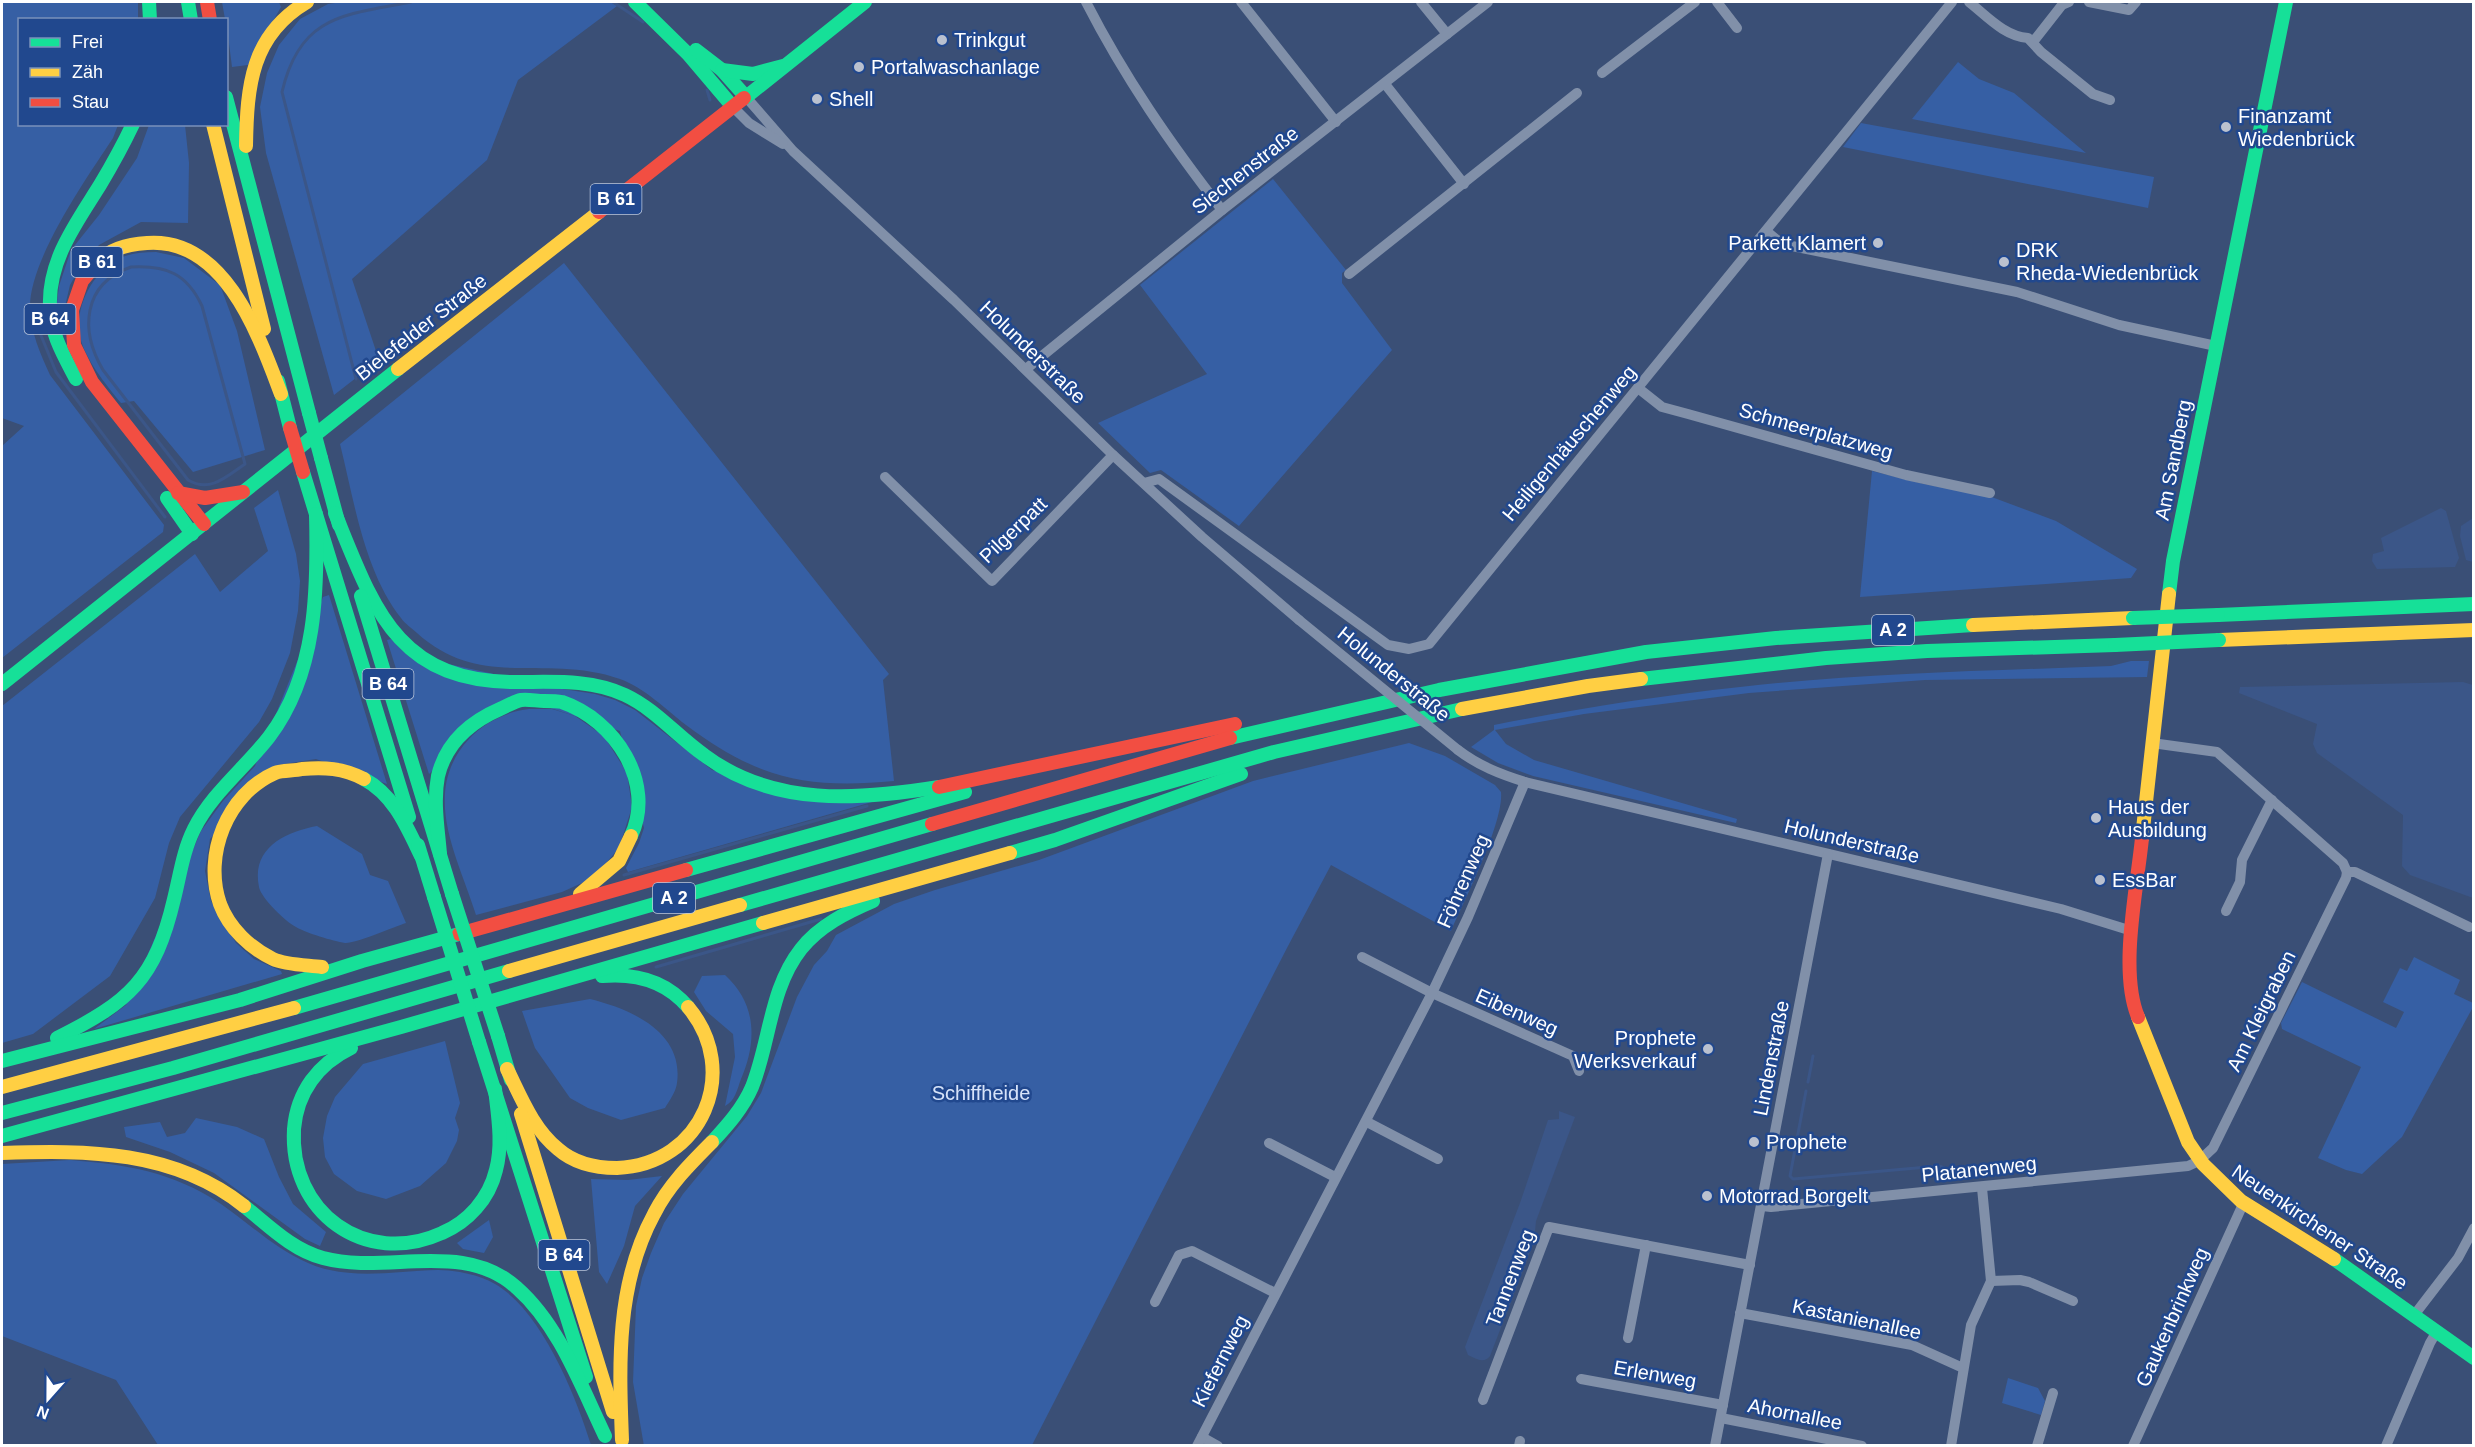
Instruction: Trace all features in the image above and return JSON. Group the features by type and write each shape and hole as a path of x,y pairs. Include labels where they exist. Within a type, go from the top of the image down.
{"main road":[{"path":"150,2 150,18"},
{"path":"188,2 191,18"},
{"path":"207,2 210,18"},
{"path":"245,176 246,105 253,73 262,49 276,27 292,10 307,2"},
{"path":"635,2 688,54 733,107"},
{"path":"643,2 722,70 746,97"},
{"name":"Bielefelder Straße","path":"2,684 865,2"},
{"name":"Am Sandberg","path":"2132,931 2173,561 2286,2"},
{"path":"722,70 748,75 783,66"},
{"name":"B 64","path":"228,106 335,513 622,1443"},
{"name":"B 64","path":"132,126 109,173 62,248 50,283 50,318 61,355 75,378 192,534"},
{"name":"B 64","path":"213,126 224,175 303,472 479,1042 606,1441"},
{"name":"B 61","path":"243,492 205,498 178,493 92,382 77,356 70,329 73,300 82,280 96,263 114,249 146,241 167,243 197,255 225,280 242,304 254,324 281,394"},
{"path":"178,493 204,524"},
{"path":"335,513 376,609 391,630 411,650 435,666 468,678 489,682 563,682 597,685 620,692 717,764 759,784 792,794 825,798 861,798 934,787 1281,714 1347,709"},
{"path":"2,1060 46,1043 99,1017 123,1001 145,976 156,958 166,931 183,861 194,828 272,733 300,675 306,657 316,593 316,514"},
{"name":"A 2","path":"2,1088 316,1001 1222,740 1347,709 1487,679 1654,651 1783,637 1920,628 2474,604"},
{"name":"A 2","path":"2,1113 173,1068 1274,752 1443,712 1515,698 1710,670 1826,658 1927,651 2474,630"},
{"path":"440,854 438,776 451,747 471,724 504,705 535,700 566,704 600,721 624,748 637,782 638,818 631,842 619,863 602,880 580,894 518,919"},
{"path":"2,1136 401,1027 1055,840 1257,769 1321,741"},
{"path":"2,1060 240,1000 362,961 937,800 1082,755"},
{"path":"362,961 323,967 291,966 267,957 238,934 222,908 214,878 217,841 226,818 249,790 280,772 310,766 340,770 373,785 391,801 422,856"},
{"path":"622,1443 619,1337 629,1274 637,1247 652,1215 673,1184 721,1132 750,1091 774,1009 789,969 801,949 819,933 857,908 945,872"},
{"name":"Neuenkirchener Straße","path":"2132,931 2130,973 2136,1012 2188,1142 2199,1161 2215,1180 2244,1202 2355,1272 2474,1359"},
{"path":"507,1069 533,1120 551,1143 573,1160 597,1168 629,1168 659,1160 689,1137 703,1117 712,1093 713,1056 702,1026 684,1002 664,987 640,978 612,975 556,982"},
{"path":"401,1027 331,1059 307,1085 296,1109 292,1138 295,1166 299,1178 318,1211 338,1228 364,1241 403,1246 428,1242 462,1223 487,1194 497,1170 500,1142 495,1089"},
{"path":"2,1153 72,1150 127,1155 166,1164 226,1193 291,1244 321,1258 352,1263 440,1261 466,1263 500,1275 523,1294 546,1324 606,1441"}],"street":[{"path":"1086,2 1146,108 1222,210"},
{"path":"1241,2 1336,122"},
{"path":"1421,2 1447,34"},
{"name":"Siechenstraße","path":"1026,369 1222,210 1488,2"},
{"path":"1602,73 1695,2"},
{"path":"1717,2 1737,28"},
{"name":"Heiligenhäuschenweg","path":"1144,483 1159,479 1388,645 1409,648 1429,644 1952,2"},
{"path":"1969,2 2006,32 2028,38 2041,52 2093,94 2110,100"},
{"path":"2033,42 2062,6 2068,2"},
{"path":"2089,2 2128,10 2136,2"},
{"path":"1385,84 1464,184"},
{"path":"1349,274 1577,93"},
{"name":"Holunderstraße","path":"746,97 793,151 1026,369 1113,455 1299,620 1475,763 1492,772 1525,782 2061,909 2132,931"},
{"name":"Holunderstraße","path":"733,107 749,123 793,151"},
{"path":"1766,231 1782,244 2017,292 2098,320 2216,346"},
{"name":"Schmeerplatzweg","path":"1638,388 1662,406 1688,414 1894,472 1990,493"},
{"name":"Pilgerpatt","path":"885,477 992,581 1113,455"},
{"path":"2152,743 2217,752 2343,863 2347,872 2355,872 2469,927"},
{"name":"Föhrenweg","path":"1291,1261 1367,1122 1432,993 1468,917 1525,782"},
{"path":"2226,911 2240,882 2242,860 2272,800"},
{"name":"Lindenstraße","path":"1715,1446 1828,854"},
{"name":"Am Kleigraben","path":"2199,1161 2213,1148 2347,872"},
{"path":"1362,957 1432,993"},
{"name":"Eibenweg","path":"1432,993 1573,1056 1579,1071"},
{"path":"1367,1122 1438,1159"},
{"path":"1269,1143 1335,1177"},
{"name":"Platanenweg","path":"1762,1206 1982,1188 2188,1166 2199,1161"},
{"path":"1952,1446 1971,1325 1991,1281 1982,1188"},
{"name":"Gaukenbrinkweg","path":"2133,1446 2244,1202"},
{"name":"Tannenweg","path":"1483,1400 1549,1227 1750,1265"},
{"path":"2415,1314 2458,1258 2474,1228"},
{"path":"1628,1338 1646,1245"},
{"path":"1155,1302 1179,1255 1192,1251 1275,1293"},
{"name":"Kiefernweg","path":"1200,1441 1291,1261"},
{"path":"1991,1281 2029,1281 2073,1300"},
{"name":"Kastanienallee","path":"1740,1314 1912,1345 1963,1368"},
{"path":"2386,1446 2437,1331"},
{"name":"Erlenweg","path":"1581,1379 1723,1405"},
{"path":"2037,1446 2053,1393"},
{"name":"Ahornallee","path":"1721,1418 1862,1446"},
{"path":"1200,1441 1218,1446"}],"green space":[{"path":"2,2 138,2 138,18 18,18 18,126 118,126 113,138 61,220 39,267 32,289 30,308 32,326 50,375 164,525 163,532 2,658 2,446 24,426 2,418"},
{"path":"222,2 279,2 281,7 248,65 232,67 228,18 225,18"},
{"path":"342,2 611,2 617,6 518,80 487,160 352,279 379,360 334,395 266,153 260,107 267,73 279,45 300,19 328,4"},
{"path":"1958,62 1979,79 2014,93 2086,153 1912,119"},
{"path":"1861,123 2154,177 2148,208 1843,147"},
{"path":"149,126 185,126 189,163 188,223 141,222 99,245 82,264 70,285 62,319 55,318 59,286 71,250 99,215 137,158"},
{"path":"1273,179 1346,270 1342,273 1342,283 1392,350 1239,526 1161,470 1150,473 1098,423 1207,374 1140,285"},
{"path":"156,252 184,258 220,285 237,331 265,450 193,472 134,401 121,403 86,353 80,336 80,313 94,281 110,264 120,258 138,253"},
{"path":"564,263 889,674 883,680 894,781 835,783 809,781 761,769 712,743 646,693 620,679 593,672 566,669 490,666 465,661 441,651 404,622 388,599 369,557 340,444"},
{"path":"1872,471 1924,484 1989,496 2056,521 2137,569 2131,578 1860,597"},
{"path":"278,490 296,554 300,581 298,611 290,653 272,699 259,722 180,817 169,843 155,898 110,976 33,1034 2,1043 2,706 195,554 220,592 268,551 254,508"},
{"path":"329,595 387,784 316,759 278,765 210,839 205,871 211,901 236,943 254,959 281,971 282,974 94,1029 126,1005 201,831 223,801 255,766 323,597"},
{"path":"391,639 407,655 615,700 635,710 712,770 872,802 628,872 626,868 644,828 620,731 514,696 429,774 387,640"},
{"path":"2131,661 2149,661 2147,677 1925,680 1749,693 1584,714 1495,730 1506,744 1534,760 1737,819 1736,823 1533,776 1498,763 1471,747 1494,730 1494,725 1678,694 1786,682 1926,673 2111,666"},
{"path":"529,709 552,709 575,716 604,736 627,773 632,807 619,848 593,878 562,892 476,915 447,826 445,804 447,781 454,760 475,733 496,719"},
{"name":"Schiffheide","path":"1409,743 1445,756 1495,785 1501,792 1500,805 1490,841 1451,931 1331,865 1032,1445 644,1446 633,1382 636,1306 642,1278 651,1253 664,1223 683,1194 747,1116 761,1093 797,997 814,965 827,951 836,935 894,904 1039,860 1253,781"},
{"path":"317,826 362,854 370,875 388,881 406,923 345,943 300,929 275,909 264,897 259,887 258,873 265,852 282,838"},
{"path":"2414,957 2460,980 2454,994 2473,1003 2473,1007 2402,1137 2362,1174 2346,1170 2318,1158 2361,1067 2282,1029 2281,1023 2302,982 2396,1028 2404,1012 2383,1002 2400,968 2407,971"},
{"path":"725,975 736,986 743,998 751,1024 751,1037 750,1051 737,1091 725,1106 735,1057 733,1034 706,1011 694,992 702,976"},
{"path":"590,999 622,1009 652,1026 672,1050 677,1065 677,1083 665,1108 621,1120 588,1108 570,1098 535,1048 522,1011"},
{"path":"445,1041 460,1103 455,1118 459,1130 457,1141 446,1163 420,1186 386,1199 357,1191 334,1174 325,1157 323,1138 327,1116 335,1097 363,1064"},
{"path":"196,1118 237,1127 264,1139 293,1204 326,1232 320,1246 305,1239 214,1173 170,1152 126,1137 124,1127 160,1122 167,1137 185,1133"},
{"path":"70,1160 130,1167 184,1184 221,1204 285,1251 324,1269 372,1274 445,1270 475,1276 495,1284 512,1297 528,1314 542,1334 566,1380 591,1445 158,1445 116,1380 2,1336 2,1164"},
{"path":"662,1176 635,1206 624,1246 607,1284 599,1272 591,1179 628,1180"},
{"path":"489,1220 493,1237 484,1253 463,1249 457,1243"},
{"path":"2008,1378 2038,1388 2045,1401 2041,1415 2002,1403"}],"shaded area":[{"path":"2441,508 2446,511 2459,558 2455,567 2377,569 2372,561 2373,554 2384,551 2381,538"},
{"path":"2473,518 2473,562 2466,560 2460,536 2461,526"},
{"path":"2463,682 2473,685 2473,898 2410,875 2402,866 2403,815 2317,753 2313,744 2317,724 2239,693 2240,687"},
{"path":"1559,1111 1575,1117 1536,1221 1534,1242 1490,1356 1485,1360 1477,1359 1468,1355 1465,1347 1520,1203 1548,1120 1559,1119"}],"waterway":[{"path":"356,379 282,92 290,67 300,47 313,33 345,16 411,2"},
{"path":"613,2 643,22"},
{"path":"707,90 710,100"},
{"path":"131,267 155,268 174,274 190,286 202,306 245,464 218,482 204,485 188,480 103,370 96,355 89,325 90,310 95,297 103,285 115,275 131,267"},
{"path":"40,333 56,372 165,517"},
{"path":"624,875 867,806"},
{"path":"656,967 821,919"},
{"path":"1808,1082 1813,1056"},
{"path":"1806,1091 1790,1176 1793,1179 1939,1166 1944,1168 1946,1177"}],"traffic: fast":[{"path":"149,2 150,18"},
{"path":"188,2 191,18"},
{"path":"635,2 688,54 733,107"},
{"path":"746,97 865,2"},
{"path":"2169,594 2173,561 2286,2"},
{"path":"696,50 722,70 746,97"},
{"path":"722,70 753,74 783,66"},
{"path":"228,105 309,413"},
{"path":"76,379 58,344 52,326 50,306 54,273 66,242 132,126"},
{"path":"2,684 398,369"},
{"path":"278,381 290,428"},
{"path":"309,413 321,458"},
{"path":"321,458 339,525"},
{"path":"303,472 409,817"},
{"path":"167,498 192,534"},
{"path":"335,513 363,580 378,609 396,634 417,654 444,670 477,679 585,684 612,690 636,701 694,748 731,772 759,784 788,791 848,796 878,795 939,787"},
{"path":"57,1038 121,1000 148,969 166,927 184,854 194,829 219,792 260,748 285,712 297,686 311,630 315,601 316,514"},
{"path":"361,596 452,894"},
{"path":"2218,615 2474,604"},
{"path":"2133,618 2218,615"},
{"path":"1230,738 1439,690 1646,652 1776,638 1973,625"},
{"path":"2115,645 2219,640"},
{"path":"1641,679 1826,658 1927,651 2115,645"},
{"path":"440,854 436,796 438,776 447,753 469,727 489,714 521,700 562,702 599,723 614,738 626,756 634,775 638,795 637,816 631,836"},
{"path":"740,905 1274,752 1462,709"},
{"path":"1010,853 1055,840 1241,774"},
{"path":"364,779 392,803 405,823 421,856"},
{"path":"686,870 965,792"},
{"path":"294,1008 932,824"},
{"path":"418,845 434,897"},
{"path":"452,894 498,1036"},
{"path":"434,897 479,1042"},
{"path":"712,1142 729,1123 752,1087 783,981 801,949 816,933 844,915 873,901"},
{"path":"2,1136 401,1027 763,923"},
{"path":"2,1061 240,1000 362,961 459,934"},
{"path":"2,1113 173,1068 509,971"},
{"path":"602,976 626,976 649,981 670,991 688,1007"},
{"path":"498,1036 511,1080"},
{"path":"479,1042 586,1377"},
{"path":"351,1048 329,1062 311,1081 300,1103 294,1129 296,1159 304,1185 318,1208 337,1225 360,1237 386,1243 413,1242 442,1233 469,1216 483,1200 496,1170 499,1130 495,1089"},
{"path":"244,1206 291,1243 323,1258 372,1263 449,1261 473,1265 496,1273 517,1288 545,1320 568,1357 605,1436"},
{"path":"2334,1259 2474,1358"}],"traffic: slow":[{"path":"246,146 251,83 263,46 288,15 307,2"},
{"path":"213,126 264,329"},
{"path":"398,369 599,212"},
{"path":"97,263 107,254 120,248 147,243 174,245 198,256 218,273 235,294 262,345 281,394"},
{"path":"2142,838 2169,594"},
{"path":"1973,625 2133,618"},
{"path":"2219,640 2474,630"},
{"path":"1462,709 1588,686 1641,679"},
{"path":"322,967 290,964 273,959 248,943 235,929 220,904 216,885 217,847 223,828 244,795 275,773 326,768 341,770 364,779"},
{"path":"580,894 619,861 631,836"},
{"path":"763,923 1010,853"},
{"path":"509,971 740,905"},
{"path":"507,1069 541,1132 565,1154 578,1162 601,1167 617,1168 647,1163 672,1151 691,1133 705,1110 712,1085 712,1059 704,1032 688,1007"},
{"path":"2,1087 294,1008"},
{"path":"2138,1017 2188,1142 2203,1164 2241,1201 2334,1259"},
{"path":"521,1114 613,1412"},
{"path":"622,1440 621,1353 626,1296 633,1268 654,1214 666,1194 712,1142"},
{"path":"2,1153 66,1152 129,1157 189,1174 217,1188 244,1206"}],"traffic: jam":[{"path":"207,2 210,18"},
{"path":"599,212 744,98"},
{"path":"97,263 82,281 72,310 74,345 92,382 204,524"},
{"path":"290,428 303,472"},
{"path":"178,493 205,498 243,492"},
{"path":"939,787 1235,724"},
{"path":"932,824 1230,738"},
{"path":"2138,1017 2130,977 2130,954 2142,838"},
{"path":"459,934 686,870"}],"place":[{"name":"Trinkgut","path":"942,40"},
{"name":"Portalwaschanlage","path":"859,67"},
{"name":"Shell","path":"817,99"},
{"name":"Finanzamt Wiedenbrück","path":"2226,127"},
{"name":"Parkett Klamert","path":"1878,243"},
{"name":"DRK Rheda-Wiedenbrück","path":"2004,262"},
{"name":"Haus der Ausbildung","path":"2096,818"},
{"name":"EssBar","path":"2100,880"},
{"name":"Prophete Werksverkauf","path":"1708,1049"},
{"name":"Prophete","path":"1754,1142"},
{"name":"Motorrad Borgelt","path":"1707,1196"}]}
